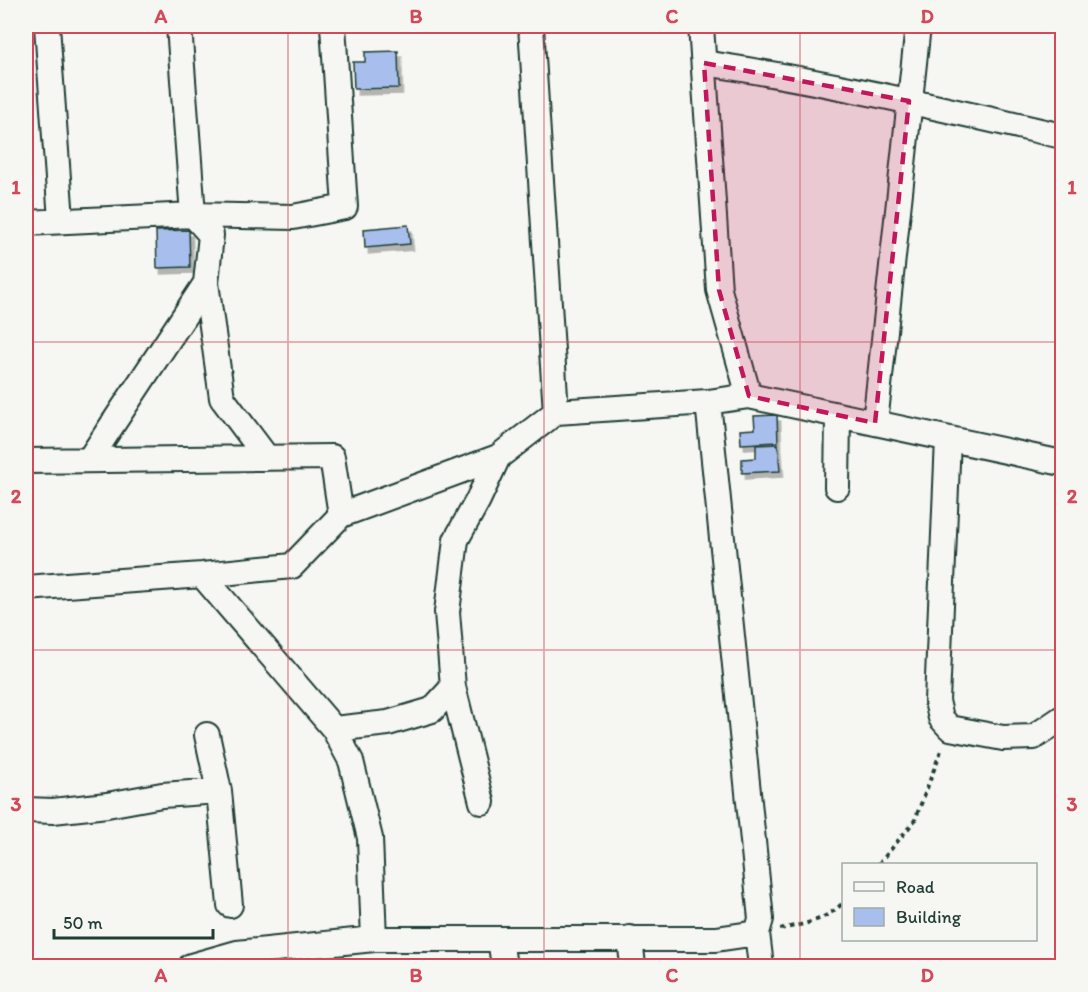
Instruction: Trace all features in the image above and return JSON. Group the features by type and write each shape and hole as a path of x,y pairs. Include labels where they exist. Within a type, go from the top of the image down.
{"street":[{"path":"47,26 62,220"},
{"path":"179,26 193,215 211,235 206,283 222,398 267,458"},
{"path":"26,223 193,215 293,218 345,207 333,26"},
{"path":"531,26 556,412"},
{"path":"701,26 719,290 749,396"},
{"path":"875,423 918,26"},
{"path":"704,63 909,101 1062,135"},
{"path":"89,460 206,283"},
{"path":"26,588 292,566 341,515 498,457 556,412 708,402 749,396 1062,463"},
{"path":"708,402 761,919 757,933 761,966"},
{"path":"837,487 838,416"},
{"path":"948,439 937,701 941,718 950,728 1003,738 1034,737 1062,718"},
{"path":"26,461 332,457 341,515"},
{"path":"482,802 453,687 447,612 456,540 498,457"},
{"path":"202,575 333,729 351,760 370,838 374,939"},
{"path":"333,729 388,723 432,710 453,687"},
{"path":"207,735 219,791 230,905"},
{"path":"26,810 53,811 107,805 162,795 219,791"},
{"path":"191,966 237,953 374,939 716,939 757,933"},
{"path":"630,938 633,966"},
{"path":"500,939 504,966"}],"path":[{"path":"880,863 915,820 950,728"},
{"path":"757,933 811,923 833,913 842,903"}],"highlighted area":[{"path":"704,63 909,101 875,423 749,396 719,290"}],"building":[{"path":"398,51 399,88 354,89 353,62 365,62 365,52"},
{"path":"408,225 410,244 365,248 364,229"},
{"path":"189,230 190,267 157,268 156,231"},
{"path":"777,415 778,442 741,444 740,430 755,429 754,416"},
{"path":"778,444 780,471 742,473 742,459 756,458 756,445"}]}
